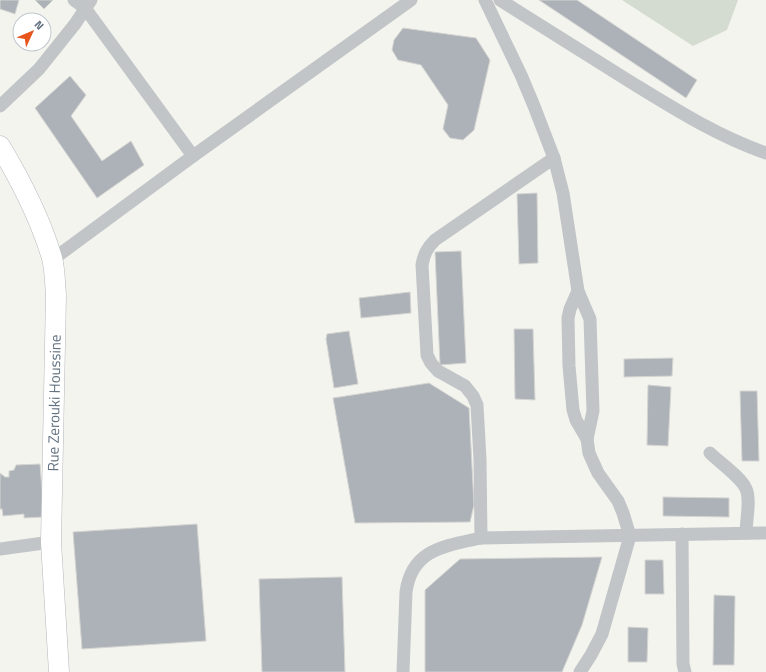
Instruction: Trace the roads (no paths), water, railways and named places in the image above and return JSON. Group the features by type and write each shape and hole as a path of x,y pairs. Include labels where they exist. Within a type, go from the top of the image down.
{"main road":[{"name":"Rue Zerouki Houssine","path":"0,146 21,181 52,260 56,296 51,542 60,672"}],"street":[{"path":"74,0 88,4 193,156"},
{"path":"52,260 193,156 411,0"},
{"path":"485,0 521,76 554,158 569,226 578,291 590,319 593,411 587,439 589,453 598,473 618,501 630,536 602,634 591,656 580,672"},
{"path":"500,0 680,112 710,129 750,148 766,153"},
{"path":"0,106 39,70 75,24 88,4"},
{"path":"481,538 480,459 477,405 473,396 465,386 438,371 431,363 427,355 422,266 423,259 428,247 435,240 554,158"},
{"path":"578,291 570,309 568,318 569,366 573,410 576,420 587,439"},
{"path":"710,453 742,482 747,489 746,533"},
{"path":"403,672 406,592 408,579 422,558 436,549 481,538 766,533"},
{"path":"682,534 683,664 685,672"},
{"path":"0,549 51,542"}]}
